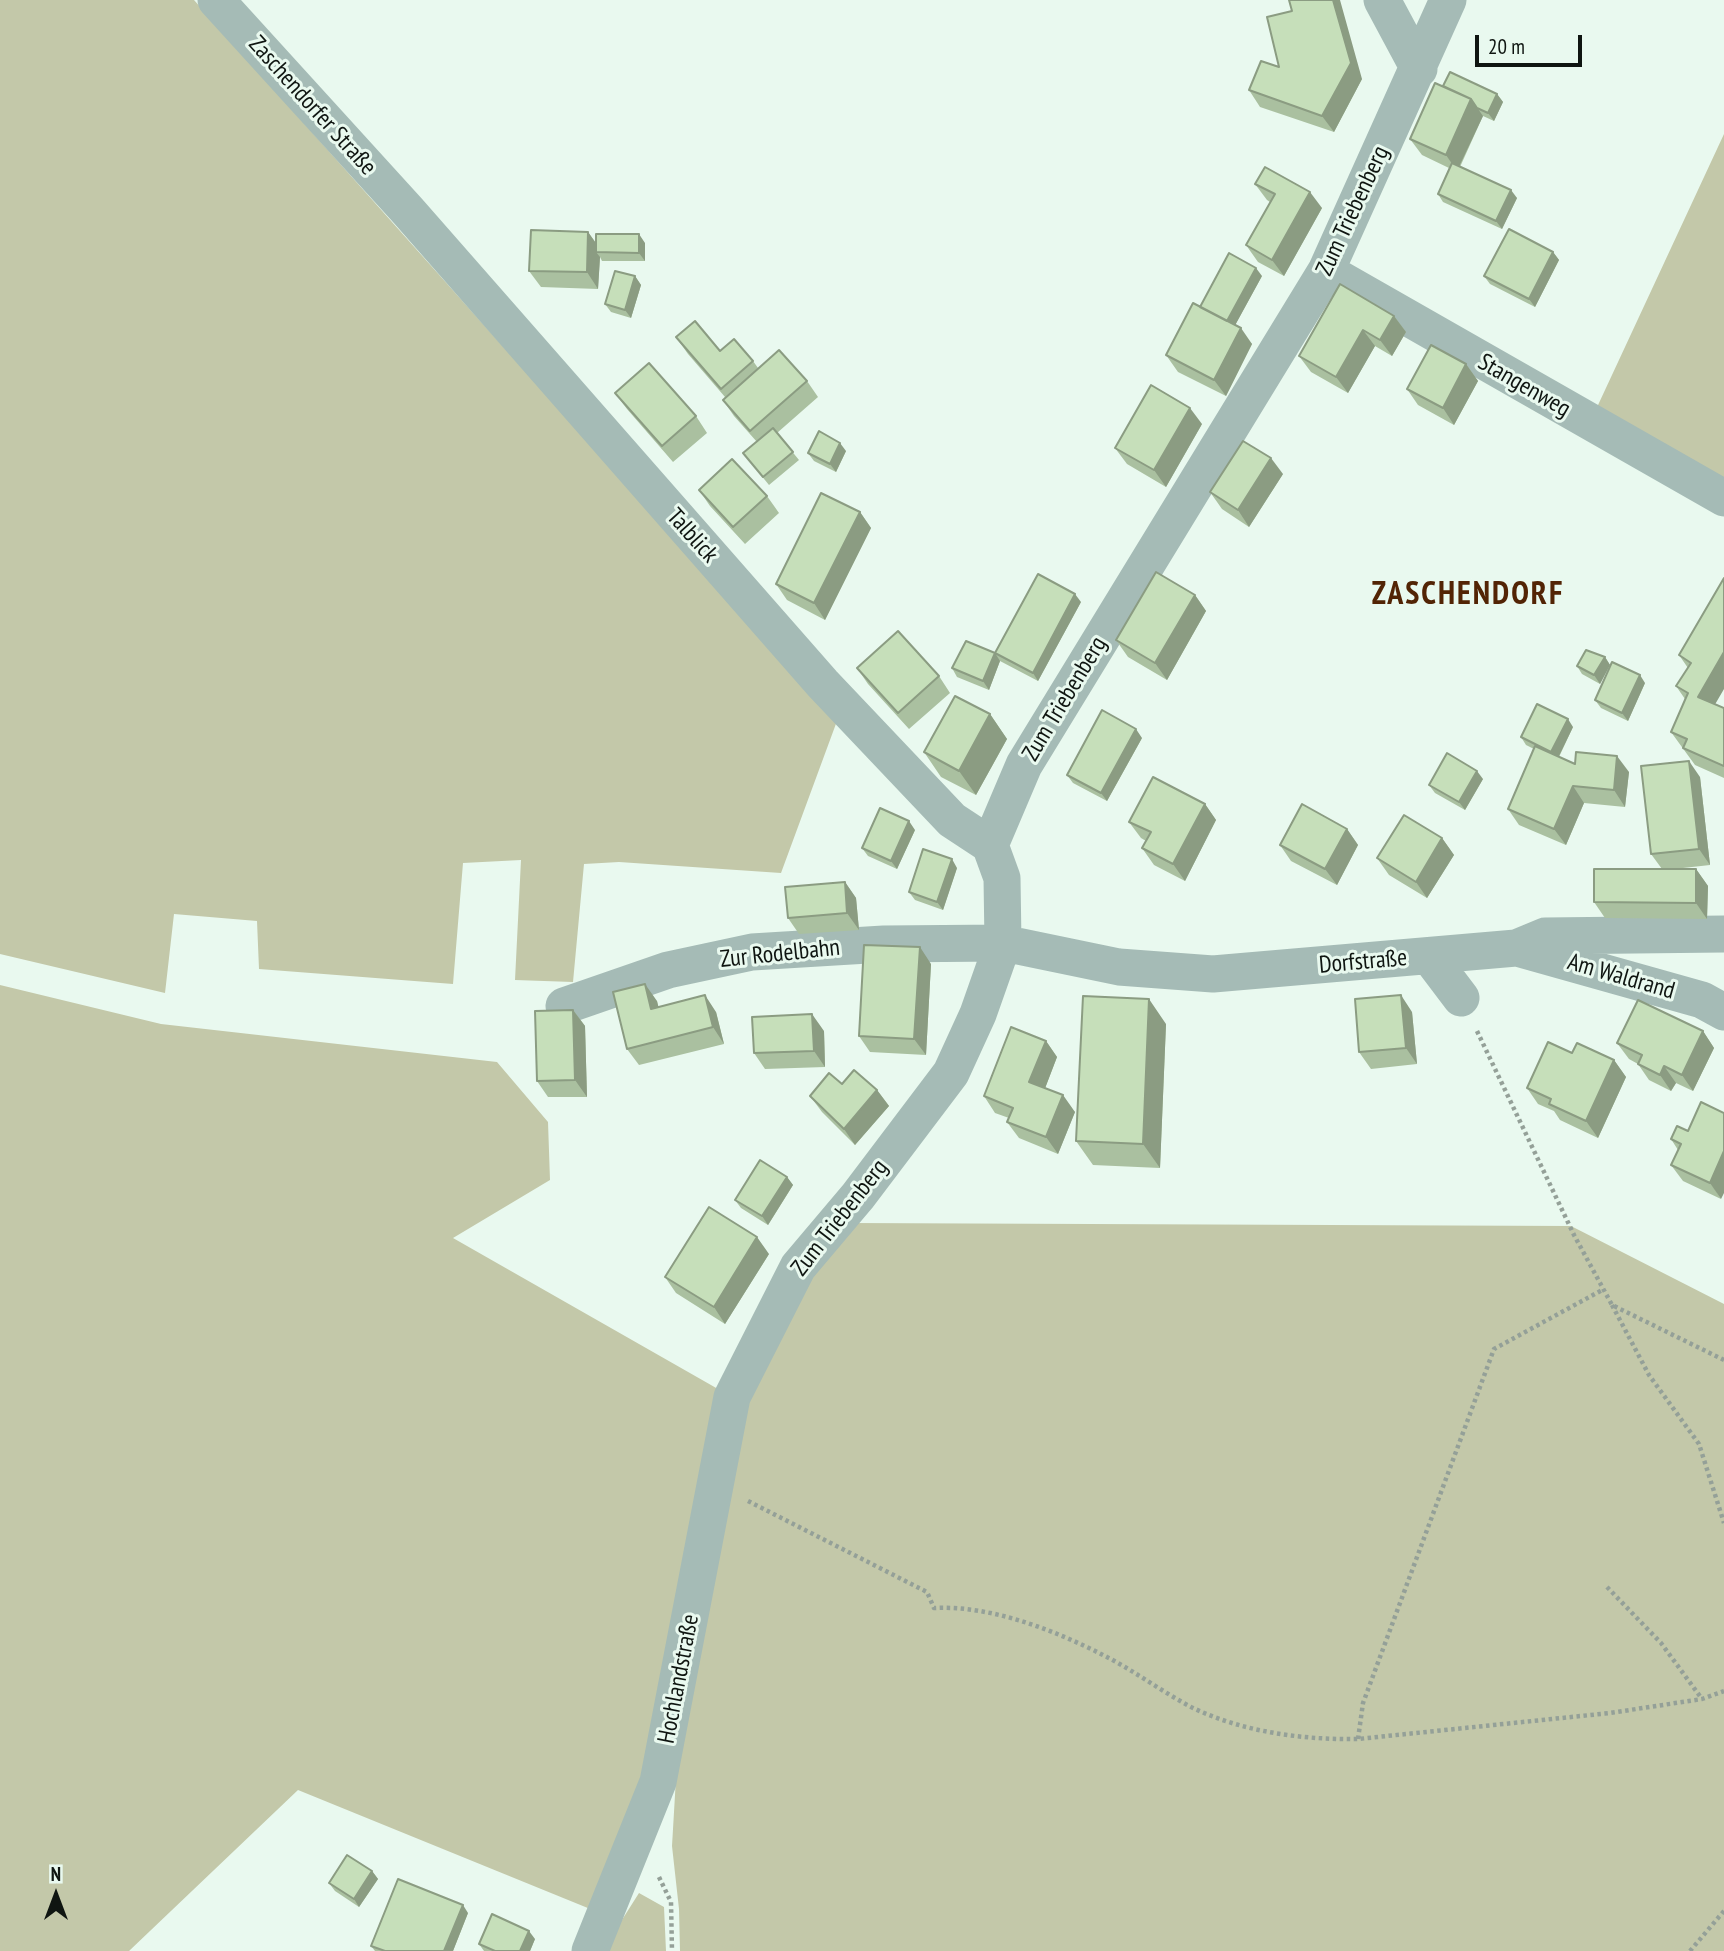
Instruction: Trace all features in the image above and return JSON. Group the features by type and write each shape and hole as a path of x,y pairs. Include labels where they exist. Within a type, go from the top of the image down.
{"street":[{"name":"Zaschendorfer Straße","path":"216,0 408,211"},
{"path":"1382,0 1419,69"},
{"name":"Zum Triebenberg","path":"732,1397 797,1267 858,1196 951,1073 978,1014 1003,943 1002,878 990,845 1024,765 1326,271 1448,0"},
{"name":"Talblick","path":"408,211 823,684 951,820 990,845"},
{"name":"Stangenweg","path":"1326,271 1724,498"},
{"name":"Dorfstraße","path":"1003,943 1119,967 1213,974 1516,948 1545,936 1724,934"},
{"name":"Zur Rodelbahn","path":"564,1006 668,970 752,952 884,944 1003,943"},
{"name":"Am Waldrand","path":"1516,948 1702,1000 1724,1012"},
{"path":"1430,957 1461,998"},
{"name":"Hochlandstraße","path":"590,1951 658,1782 732,1397"}],"path":[{"path":"1461,998 1574,1235 1649,1375 1699,1444 1724,1523"},
{"path":"1358,1739 1363,1703 1494,1349 1604,1289"},
{"path":"1612,1305 1724,1360"},
{"path":"715,1480 751,1503 927,1592 934,1608 963,1606 1041,1629 1103,1655 1193,1707 1259,1731 1330,1740 1358,1739 1610,1713 1702,1699 1724,1691"},
{"path":"1607,1587 1661,1643 1702,1699"},
{"path":"639,1832 671,1902 672,1951"},
{"path":"1690,1951 1724,1911"}],"green space":[{"path":"0,0 194,0 837,721 781,873 619,862 584,864 573,982 515,980 521,860 463,863 453,984 259,969 257,921 174,914 165,993 0,954"},
{"path":"1724,134 1724,487 1592,418"},
{"path":"0,985 161,1024 497,1062 548,1122 550,1180 453,1238 732,1397 679,1683 605,1915 298,1790 129,1951 0,1951"},
{"path":"850,1223 1571,1226 1724,1304 1724,1951 680,1951 679,1909 672,1846 677,1761 745,1404 811,1272"},
{"path":"639,1893 664,1907 666,1951 609,1951 620,1923"}],"building":[{"path":"1289,0 1333,0 1351,63 1322,116 1249,90 1261,61 1279,67 1267,17 1292,11"},
{"path":"1450,72 1497,94 1488,113 1477,108 1471,99 1443,86"},
{"path":"1435,83 1471,99 1446,155 1410,139"},
{"path":"1452,163 1511,190 1496,221 1438,194"},
{"path":"1265,167 1310,192 1272,260 1246,245 1275,194 1255,184"},
{"path":"1509,229 1553,252 1529,299 1484,276"},
{"path":"531,230 588,232 587,272 529,271"},
{"path":"596,234 639,234 639,253 596,252"},
{"path":"1229,253 1256,268 1227,321 1200,307"},
{"path":"615,271 635,276 625,310 605,304"},
{"path":"1340,284 1394,316 1380,340 1363,330 1336,377 1299,356"},
{"path":"1193,303 1241,328 1214,380 1166,355"},
{"path":"695,321 720,351 734,339 753,361 721,389 676,337"},
{"path":"1431,345 1466,364 1443,408 1407,389"},
{"path":"779,350 807,381 750,431 723,400"},
{"path":"649,363 696,416 662,446 615,393"},
{"path":"1151,385 1190,408 1154,470 1115,448"},
{"path":"773,428 793,452 763,477 743,453"},
{"path":"819,431 840,443 830,464 808,453"},
{"path":"1243,441 1271,458 1238,510 1210,492"},
{"path":"732,459 767,496 733,527 699,490"},
{"path":"821,493 860,512 814,603 776,584"},
{"path":"1156,572 1195,595 1155,663 1116,640"},
{"path":"1038,574 1075,594 1033,673 995,653"},
{"path":"1724,578 1724,652 1698,697 1724,708 1724,766 1683,748 1687,739 1671,732 1688,693 1676,686 1691,663 1679,655"},
{"path":"898,631 939,676 898,713 857,668"},
{"path":"966,641 995,653 983,681 952,668"},
{"path":"1586,650 1605,657 1594,675 1577,666"},
{"path":"1612,662 1640,675 1622,713 1595,700"},
{"path":"955,696 990,714 959,771 924,752"},
{"path":"1537,704 1568,719 1551,752 1521,737"},
{"path":"1102,710 1136,729 1101,793 1067,775"},
{"path":"1535,746 1575,764 1576,752 1617,756 1614,790 1573,786 1554,829 1508,809"},
{"path":"1447,753 1477,771 1459,802 1429,785"},
{"path":"1689,761 1699,849 1651,854 1641,766"},
{"path":"1153,777 1205,804 1173,864 1142,848 1151,832 1129,822"},
{"path":"1302,804 1347,829 1325,869 1280,845"},
{"path":"880,808 909,821 891,861 862,848"},
{"path":"1404,815 1442,838 1416,882 1377,858"},
{"path":"923,849 952,859 937,902 909,892"},
{"path":"1594,869 1696,869 1696,903 1594,902"},
{"path":"845,882 847,913 788,918 785,887"},
{"path":"864,945 920,947 914,1039 859,1036"},
{"path":"645,984 651,1009 705,995 713,1027 627,1049 613,992"},
{"path":"1401,995 1406,1048 1359,1052 1355,999"},
{"path":"1083,996 1149,999 1143,1144 1076,1141"},
{"path":"1638,1000 1703,1031 1682,1075 1664,1066 1660,1075 1638,1064 1642,1055 1617,1043"},
{"path":"573,1010 575,1080 537,1081 535,1011"},
{"path":"812,1014 814,1051 754,1053 752,1017"},
{"path":"1011,1027 1046,1041 1029,1082 1063,1095 1046,1137 1007,1122 1013,1108 984,1096"},
{"path":"1548,1042 1572,1053 1577,1043 1614,1060 1586,1121 1549,1104 1551,1099 1527,1088"},
{"path":"854,1070 877,1090 844,1129 810,1096 829,1073 842,1084"},
{"path":"1701,1102 1724,1113 1724,1151 1710,1183 1671,1165 1681,1144 1671,1139 1677,1126 1688,1131"},
{"path":"760,1160 787,1177 762,1216 735,1200"},
{"path":"709,1207 757,1237 714,1307 665,1277"},
{"path":"347,1855 372,1871 354,1899 329,1883"},
{"path":"398,1879 463,1905 444,1951 385,1951 371,1946"},
{"path":"492,1914 529,1931 520,1951 495,1951 479,1944"}],"district":[{"name":"ZASCHENDORF","path":"1468,595"}]}
